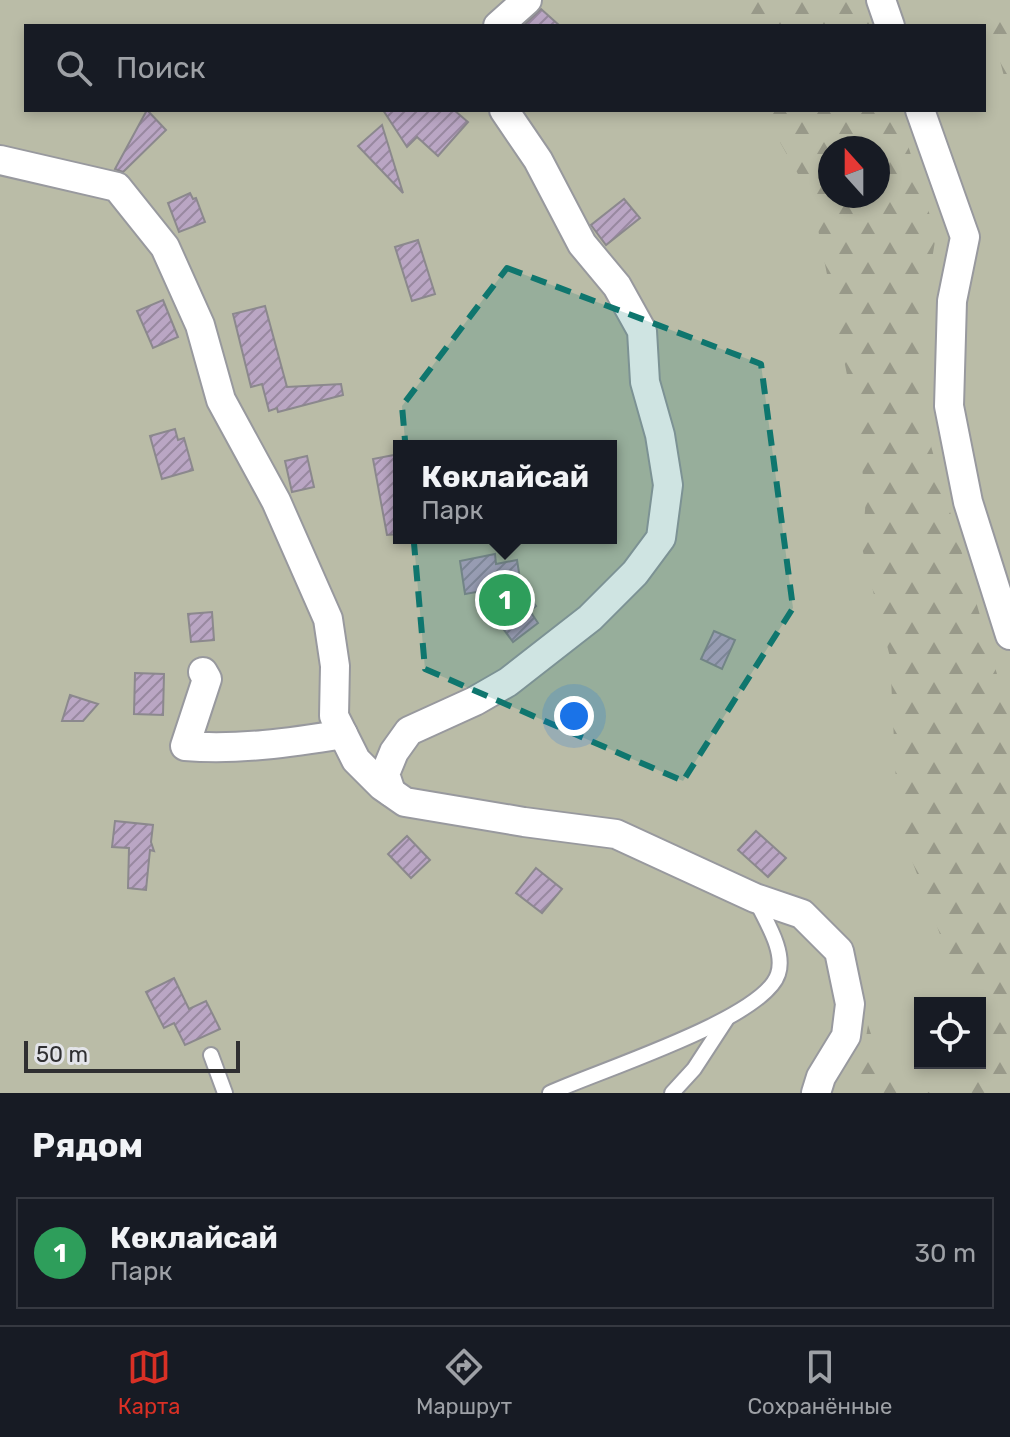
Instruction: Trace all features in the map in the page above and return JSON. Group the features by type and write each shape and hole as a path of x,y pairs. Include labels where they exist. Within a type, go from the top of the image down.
{"street":[{"path":"500,24 527,0"},
{"path":"881,0 889,24"},
{"path":"391,792 385,774 394,752 409,731 508,682 590,618 635,573 661,538 668,485 660,435 645,382 642,331 617,286 582,244 538,160 505,112"},
{"path":"921,112 965,237 952,301 949,406 968,502 1010,635"},
{"path":"0,160 117,187 165,247 200,325 221,400 276,501 328,619 335,666 334,716 356,760 405,802 616,834 755,898 802,914 839,951 850,1004 846,1036 821,1077 816,1093"},
{"path":"203,672 207,679 185,746 220,749 343,734"}],"lane":[{"path":"550,1093 583,1077 704,1031 764,994 779,974 778,949 755,898"},
{"path":"672,1093 694,1069 726,1019"},
{"path":"211,1055 225,1093"}],"highlighted area":[{"path":"507,268 761,364 793,608 683,781 425,669 402,406"}],"green space":[{"path":"0,0 1010,0 1010,1093 0,1093"},
{"path":"736,0 863,0 870,24 742,24"},
{"path":"984,0 1010,0 1010,99"},
{"path":"765,112 898,112 936,235 923,341 924,422 1010,719 1010,1093 965,1093 975,1069 986,1069 986,997 971,997 961,972 946,950 898,824 890,657 862,548 866,498 854,410 812,199"},
{"path":"868,1025 879,1058 930,1093 857,1093"}],"building":[{"path":"541,9 558,24 525,24"},
{"path":"146,112 149,112 166,130 123,172 115,169"},
{"path":"384,112 456,112 468,122 438,156 417,137 407,147"},
{"path":"382,125 403,193 358,146"},
{"path":"190,193 193,199 196,198 205,222 179,232 168,203"},
{"path":"624,199 640,218 606,245 591,225"},
{"path":"418,240 435,294 412,301 395,247"},
{"path":"163,300 178,337 153,348 137,311"},
{"path":"265,306 287,387 341,384 343,395 278,412 277,408 269,411 262,384 251,387 233,314"},
{"path":"175,429 178,440 184,438 193,470 162,479 150,436"},
{"path":"393,455 393,534 387,535 373,459"},
{"path":"307,456 314,487 292,492 285,461"},
{"path":"495,554 496,564 517,560 521,585 536,606 530,611 538,623 513,642 476,592 465,594 460,561"},
{"path":"212,612 214,640 191,642 188,614"},
{"path":"714,631 735,640 722,669 701,659"},
{"path":"135,673 164,674 163,715 134,714"},
{"path":"70,695 98,704 83,721 62,721"},
{"path":"115,821 153,825 151,842 154,851 150,850 146,890 128,888 129,848 112,847"},
{"path":"756,831 786,858 768,877 738,850"},
{"path":"407,836 430,860 411,878 388,854"},
{"path":"536,868 562,889 542,913 516,893"},
{"path":"174,978 189,1009 206,1001 220,1029 185,1045 174,1023 164,1028 146,992"}],"place":[{"name":"Көклайсай","path":"505,600"}]}
